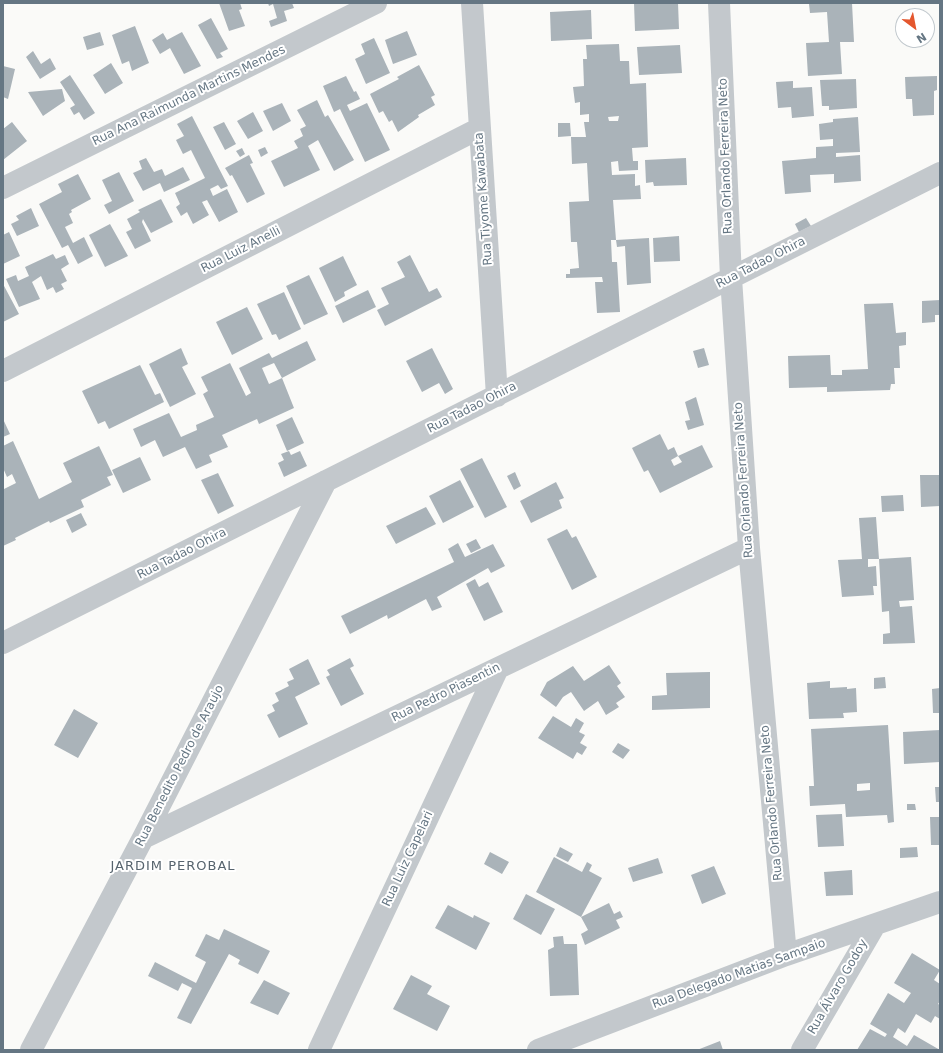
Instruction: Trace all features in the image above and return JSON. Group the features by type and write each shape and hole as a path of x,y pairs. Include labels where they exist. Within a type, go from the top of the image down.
{"street":[{"name":"Rua Ana Raimunda Martins Mendes","path":"8,182 376,3"},
{"name":"Rua Tiyome Kawabata","path":"472,3 497,396"},
{"name":"Rua Orlando Ferreira Neto","path":"719,3 731,278 749,548 786,955"},
{"name":"Rua Luiz Anelli","path":"3,371 480,128"},
{"name":"Rua Tadao Ohira","path":"3,644 940,173"},
{"name":"Rua Benedito Pedro de Araujo","path":"30,1050 143,838 326,482"},
{"name":"Rua Pedro Piasentin","path":"143,838 749,548"},
{"name":"Rua Luiz Capelari","path":"319,1050 498,668"},
{"name":"Rua Delegado Matias Sampaio","path":"538,1050 786,955 940,902"},
{"name":"Rua Álvaro Godoy","path":"802,1050 875,925"}],"building":[{"path":"219,3 240,3 242,9 239,10 245,26 229,31"},
{"path":"268,3 292,3 294,8 284,11 287,21 271,27 269,21 277,18 273,4 269,6"},
{"path":"634,3 678,3 679,29 635,31"},
{"path":"852,3 854,42 840,42 842,74 808,76 806,43 829,42 827,12 810,13 809,4"},
{"path":"591,10 592,39 551,41 550,12"},
{"path":"211,18 228,49 220,53 223,57 217,59 198,25"},
{"path":"135,26 149,63 132,71 129,61 122,64 112,35"},
{"path":"407,31 417,55 393,64 385,40"},
{"path":"100,32 104,45 87,50 83,37"},
{"path":"182,32 201,66 184,74 170,48 160,54 152,40 163,33 167,40"},
{"path":"374,38 390,73 366,84 355,59 365,54 361,44"},
{"path":"619,44 620,61 629,61 630,84 646,83 648,147 632,148 633,161 638,161 638,170 619,171 618,161 611,162 612,175 635,174 635,186 640,185 641,199 613,200 616,240 611,240 612,262 617,262 620,312 597,313 595,282 603,282 602,277 566,278 566,274 570,274 570,269 579,268 577,242 571,242 569,202 589,201 587,163 572,164 571,137 586,137 584,122 589,122 589,114 580,115 580,102 575,103 573,87 584,86 583,59 587,59 586,45","holes":["619,116 618,121 609,121 608,117"]},
{"path":"680,45 682,73 639,75 637,47"},
{"path":"33,51 41,64 50,58 56,69 40,79 26,57"},
{"path":"111,63 123,83 105,94 93,75"},
{"path":"419,65 435,95 431,97 435,105 418,115 419,117 398,132 392,120 389,122 383,111 379,113 370,94 399,79 397,77"},
{"path":"3,66 15,69 8,99 3,97"},
{"path":"70,75 95,113 84,120 79,112 74,115 70,108 75,105 60,82"},
{"path":"346,76 354,92 356,91 360,99 347,105 350,111 367,103 390,150 365,162 340,109 334,112 323,86"},
{"path":"937,76 937,90 934,91 934,115 913,116 912,99 906,99 905,77"},
{"path":"856,79 857,108 829,110 829,106 822,106 820,80"},
{"path":"793,81 793,88 812,87 814,116 792,118 791,107 778,108 776,82"},
{"path":"62,89 65,101 43,116 28,92"},
{"path":"317,100 325,117 328,115 354,160 334,171 318,140 308,146 320,170 284,187 271,161 298,148 294,141 303,136 300,129 306,126 297,110"},
{"path":"282,103 291,121 273,131 263,111"},
{"path":"253,112 263,131 248,139 237,121"},
{"path":"192,116 228,186 221,189 218,185 210,189 213,196 227,189 238,212 219,222 207,200 202,202 209,215 193,224 187,212 181,216 176,207 180,204 175,193 205,178 191,150 183,154 176,140 184,136 177,124"},
{"path":"858,117 860,152 836,153 836,157 860,155 861,181 834,183 834,174 810,175 811,192 785,194 782,161 816,158 816,147 833,146 833,139 820,140 819,124 833,122 833,119"},
{"path":"12,122 27,141 3,160 3,129"},
{"path":"224,122 236,144 225,150 213,127"},
{"path":"558,123 570,123 571,136 558,137"},
{"path":"265,147 268,153 261,157 258,150"},
{"path":"242,148 245,154 240,157 236,151"},
{"path":"249,155 253,163 250,164 265,194 247,203 232,175 230,176 225,168"},
{"path":"146,158 154,172 162,169 165,176 183,167 190,180 164,192 160,183 143,191 133,173 142,169 139,161"},
{"path":"686,158 687,185 654,186 653,182 646,183 645,160"},
{"path":"119,172 134,201 109,214 104,205 112,201 102,180"},
{"path":"78,174 91,199 71,210 72,212 69,214 73,223 65,227 73,243 84,237 93,256 78,264 68,245 62,248 39,204 62,192 58,184"},
{"path":"161,199 173,222 151,233 143,219 142,222 151,241 135,249 126,232 132,229 127,219 140,212 138,210"},
{"path":"31,208 39,226 17,236 11,224 19,220 16,216"},
{"path":"806,218 811,226 799,232 795,224"},
{"path":"110,224 128,256 105,267 89,235"},
{"path":"9,232 20,256 3,264 3,235"},
{"path":"679,236 680,261 654,262 653,238"},
{"path":"649,238 651,283 627,285 625,246 617,247 616,240"},
{"path":"53,254 56,259 65,255 69,264 61,269 67,281 61,284 64,289 56,293 53,287 47,290 41,276 32,282 40,299 19,307 6,279 16,275 18,281 29,276 25,267"},
{"path":"410,255 429,292 437,288 442,297 385,326 377,310 389,304 381,288 405,277 397,262"},
{"path":"343,256 357,285 344,292 345,296 335,302 319,268"},
{"path":"309,275 328,314 304,325 286,286"},
{"path":"3,284 19,314 3,322"},
{"path":"368,290 376,307 343,323 335,306"},
{"path":"284,292 301,329 279,340 276,334 272,335 257,304"},
{"path":"940,300 940,315 935,315 935,322 922,323 922,301"},
{"path":"893,303 896,333 906,332 906,345 899,346 900,368 894,368 895,384 891,384 890,390 827,392 827,387 789,388 788,356 830,355 831,375 842,375 842,370 868,369 864,304"},
{"path":"247,307 263,339 232,355 216,322"},
{"path":"307,341 316,360 282,378 294,408 259,424 257,419 222,435 228,447 209,455 212,462 196,469 185,447 163,457 155,440 141,447 133,429 169,413 181,437 197,430 196,425 214,417 203,394 208,391 201,377 230,363 246,396 251,393 239,368 269,353 272,358","holes":["274,363 282,378 269,384 262,368"]},
{"path":"181,348 188,364 182,367 196,394 170,407 149,364"},
{"path":"432,348 453,389 445,394 439,383 422,392 406,361"},
{"path":"704,348 709,365 698,368 693,351"},
{"path":"140,365 155,395 160,393 164,402 109,429 105,421 98,424 82,391"},
{"path":"696,397 704,425 688,430 685,421 690,420 685,402"},
{"path":"292,417 304,443 287,451 276,425"},
{"path":"3,419 10,434 3,437"},
{"path":"660,434 668,450 674,447 678,456 702,445 713,467 660,493 648,470 644,472 632,448","holes":["678,456 682,462 674,466 671,460"]},
{"path":"13,441 39,499 72,482 63,463 99,446 113,475 107,477 111,485 81,500 84,507 50,523 49,521 15,538 16,540 3,546 3,486 4,489 16,483 12,474 7,477 3,468 3,446"},
{"path":"289,451 291,455 300,451 307,466 284,477 278,463 284,460 281,454"},
{"path":"140,457 151,480 123,493 112,470"},
{"path":"482,458 507,507 485,518 460,469"},
{"path":"515,472 521,486 514,490 507,476"},
{"path":"218,473 234,506 218,514 201,480"},
{"path":"920,475 940,475 940,506 921,507"},
{"path":"460,480 474,507 443,523 429,496"},
{"path":"556,482 564,498 559,500 562,508 531,523 520,501"},
{"path":"903,495 904,511 882,512 881,496"},
{"path":"426,507 436,524 396,544 386,526"},
{"path":"81,513 87,525 72,533 66,520"},
{"path":"876,517 879,559 868,559 868,567 876,566 877,586 873,586 874,595 842,597 838,560 862,559 859,518"},
{"path":"567,529 572,538 576,536 597,577 572,590 547,539"},
{"path":"476,539 481,548 471,553 466,544"},
{"path":"458,543 465,557 493,544 505,566 491,573 488,568 437,597 442,607 432,611 426,599 388,619 387,615 350,634 341,616 454,562 448,549"},
{"path":"911,557 914,600 899,601 900,607 912,606 915,643 883,644 883,634 890,633 889,611 882,612 879,559"},
{"path":"475,579 479,587 488,582 503,612 484,621 466,584"},
{"path":"350,658 354,666 350,668 364,694 341,706 326,677 330,675 327,670"},
{"path":"308,659 320,684 295,697 308,724 279,738 267,715 275,711 272,705 279,701 275,693 289,686 287,682 294,679 289,669"},
{"path":"609,665 621,683 617,686 625,697 616,703 619,707 606,715 598,701 584,711 571,692 563,697 556,707 540,695 547,682 573,666 584,681"},
{"path":"710,672 710,708 652,710 652,696 667,695 666,673"},
{"path":"885,677 886,688 874,689 874,678"},
{"path":"830,681 830,688 856,688 857,712 843,713 844,718 809,719 807,683"},
{"path":"940,688 940,713 933,713 932,689"},
{"path":"74,709 98,723 78,758 54,745"},
{"path":"553,716 571,727 576,718 584,723 579,732 585,735 580,743 587,747 582,755 577,752 573,759 538,738"},
{"path":"888,725 894,822 888,823 887,815 846,817 845,804 810,806 809,786 814,786 811,729","holes":["870,783 870,790 857,791 857,784"]},
{"path":"940,730 940,762 904,764 903,732"},
{"path":"618,743 630,750 623,759 612,752"},
{"path":"935,787 940,787 940,802 936,802"},
{"path":"907,804 915,804 916,810 907,810"},
{"path":"842,814 844,846 818,847 816,815"},
{"path":"930,817 940,817 940,845 931,845"},
{"path":"560,847 573,854 568,862 556,856"},
{"path":"917,847 918,857 900,858 900,848"},
{"path":"490,852 509,862 502,874 484,864"},
{"path":"554,857 582,872 587,862 592,865 589,871 602,878 581,917 536,892"},
{"path":"658,858 663,873 633,882 628,868"},
{"path":"714,866 726,894 702,904 691,875"},
{"path":"852,870 853,895 826,896 824,872"},
{"path":"526,894 555,909 541,935 513,919"},
{"path":"609,903 614,914 620,911 623,917 616,920 620,928 585,945 581,934 588,930 581,917"},
{"path":"448,905 473,918 474,915 490,923 476,950 435,928"},
{"path":"224,929 270,951 258,974 238,964 240,960 229,954 191,1024 177,1018 192,988 182,983 178,991 148,976 155,962 196,983 206,962 195,956 206,934 219,940"},
{"path":"563,936 564,944 577,944 579,995 550,996 548,950 554,947 553,937"},
{"path":"912,953 940,970 934,980 940,984 940,1001 938,1004 940,1005 940,1019 935,1016 931,1023 916,1014 905,1033 898,1028 893,1037 907,1046 914,1035 940,1050 857,1050 870,1029 885,1037 887,1034 870,1024 888,993 904,1003 911,993 894,983"},
{"path":"411,975 432,986 427,994 450,1006 437,1031 393,1009"},
{"path":"264,980 290,993 278,1015 250,1003"},
{"path":"720,1041 723,1050 697,1050"}],"district":[{"name":"JARDIM PEROBAL","path":"173,867"}]}
